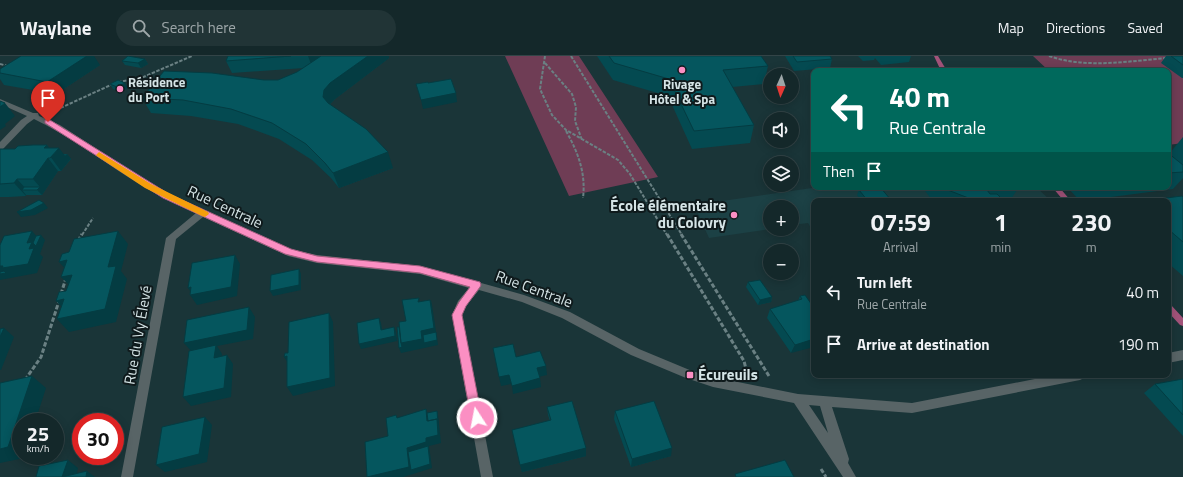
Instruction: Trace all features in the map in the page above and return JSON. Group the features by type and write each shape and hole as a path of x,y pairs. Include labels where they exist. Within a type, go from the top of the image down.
{"street":[{"name":"Rue Centrale","path":"0,101 57,126 148,186 202,213 288,252 317,259 420,270 524,299 566,315 635,352 690,375 752,391 798,399 912,408 1065,378"},
{"path":"0,147 24,122 37,116"},
{"name":"Rue du Vy Élevé","path":"127,477 170,238 202,213"},
{"path":"477,285 462,304 457,315 487,477"},
{"path":"1171,357 1183,355"},
{"path":"798,399 849,475"},
{"path":"825,402 831,425 849,475"}],"path":[{"path":"37,116 78,101 118,82 142,78 192,56"},
{"path":"545,56 540,81 542,96 552,115 566,130 618,160 636,183 675,250 744,361 752,391"},
{"path":"571,56 781,396"},
{"path":"1049,56 1076,62 1113,62 1168,58"},
{"path":"544,63 572,94 576,107 575,121 582,140"},
{"path":"0,64 12,67"},
{"path":"566,130 580,158 583,174 583,198"},
{"path":"77,244 79,237 88,228 93,218"},
{"path":"21,386 41,357 67,274"},
{"path":"818,464 826,477"}],"shaded area":[{"path":"505,56 579,56 658,177 569,196"},
{"path":"1033,56 1183,56 1183,143 1171,145 1171,68 1046,68"},
{"name":"École élémentaire du Colovry","path":"811,188 811,190 1039,190 1048,198 811,198 811,228 808,223 799,224 799,200 763,200 763,230 709,238 694,205 784,192 799,192 799,190"}],"building":[{"path":"21,56 87,56 47,82 0,73 0,69"},
{"path":"128,56 145,59 138,63 122,61"},
{"path":"228,56 291,56 226,61"},
{"path":"321,56 368,56 330,83 324,90 323,97 328,103 366,129 388,152 333,173 306,144 272,123 231,109 183,100 142,98 164,71 212,73 264,80 278,80 297,72"},
{"path":"609,56 761,56 768,66 723,70 754,125 694,131 669,79 614,63"},
{"path":"793,56 830,56 832,59 797,62"},
{"path":"1171,56 1183,56 1183,65"},
{"path":"451,79 456,93 421,100 416,84"},
{"path":"118,80 125,83 117,87 110,84"},
{"path":"0,101 5,103 0,107"},
{"path":"47,145 44,148 59,148 50,158 48,158 33,179 17,179 14,183 0,184 0,149 15,149 18,146"},
{"path":"1171,155 1183,165 1183,172 1171,173"},
{"path":"24,187 40,187 37,190 22,190"},
{"path":"859,190 883,190 889,198 866,198"},
{"path":"948,190 987,190 990,194 997,194 1001,198 968,198"},
{"path":"1183,197 1183,242 1171,232 1171,198 1166,198"},
{"path":"39,200 44,203 31,210 17,212"},
{"path":"32,231 27,243 32,242 29,249 34,248 28,264 2,268 3,266 0,266 0,245 4,236"},
{"path":"118,231 108,267 116,266 105,309 57,319 64,299 56,301 59,292 66,291 72,275 61,277 67,260 59,262 62,254 69,252 74,239"},
{"path":"41,235 36,246 33,243 36,236"},
{"path":"235,255 231,287 190,295 191,287 188,288 192,263"},
{"path":"299,269 299,285 270,291 271,275"},
{"path":"4,271 6,273 0,274 0,272"},
{"path":"760,280 772,297 760,300 748,282"},
{"path":"805,295 811,304 811,340 795,345 770,309 802,299 800,296"},
{"path":"419,298 418,302 430,300 434,328 421,331 422,339 401,343 399,322 406,321 402,300"},
{"path":"249,307 247,330 184,343 187,320"},
{"path":"329,313 330,378 287,387 287,356 284,357 285,353 288,353 289,322"},
{"path":"379,318 381,330 394,327 395,336 359,344 357,323"},
{"path":"397,327 399,327 402,347 399,348"},
{"path":"4,328 0,337 0,329"},
{"path":"436,332 437,340 424,343 423,335"},
{"path":"513,344 516,357 540,351 546,366 537,368 540,378 512,386 509,375 499,377 493,348"},
{"path":"216,345 214,358 227,355 224,388 183,397 189,351"},
{"path":"32,376 19,413 12,413 12,435 8,447 0,449 0,383"},
{"path":"1183,379 1183,415 1155,384"},
{"path":"572,401 586,448 520,465 512,430 551,420 547,407"},
{"path":"654,401 672,448 632,459 615,411"},
{"path":"426,409 427,421 437,419 438,435 426,438 426,442 407,448 409,467 367,477 365,442 388,436 386,418 396,415 397,418"},
{"path":"437,411 438,423 437,419 428,421 427,413"},
{"path":"205,417 199,454 156,465 162,427"},
{"path":"428,446 430,464 411,470 408,452"},
{"path":"68,460 62,477 36,477 39,466 64,465 64,461"},
{"path":"785,460 794,477 736,477 735,474"},
{"path":"87,471 86,477 62,477"}],"waterway":[{"path":"936,56 942,68"},
{"path":"1058,190 1065,198"},
{"path":"1171,310 1183,323"}],"slow traffic":[{"path":"99,155 148,186 205,214"}],"place":[{"name":"Rivage Hôtel & Spa","path":"682,70"},
{"name":"Résidence du Port","path":"120,89"},
{"name":"École élémentaire du Colovry","path":"734,215"},
{"name":"Écureuils","path":"690,375"}],"route":[{"path":"48,122 57,126 132,176 166,196 288,252 317,259 385,265 420,270 477,285 462,304 457,315 477,418"}]}
